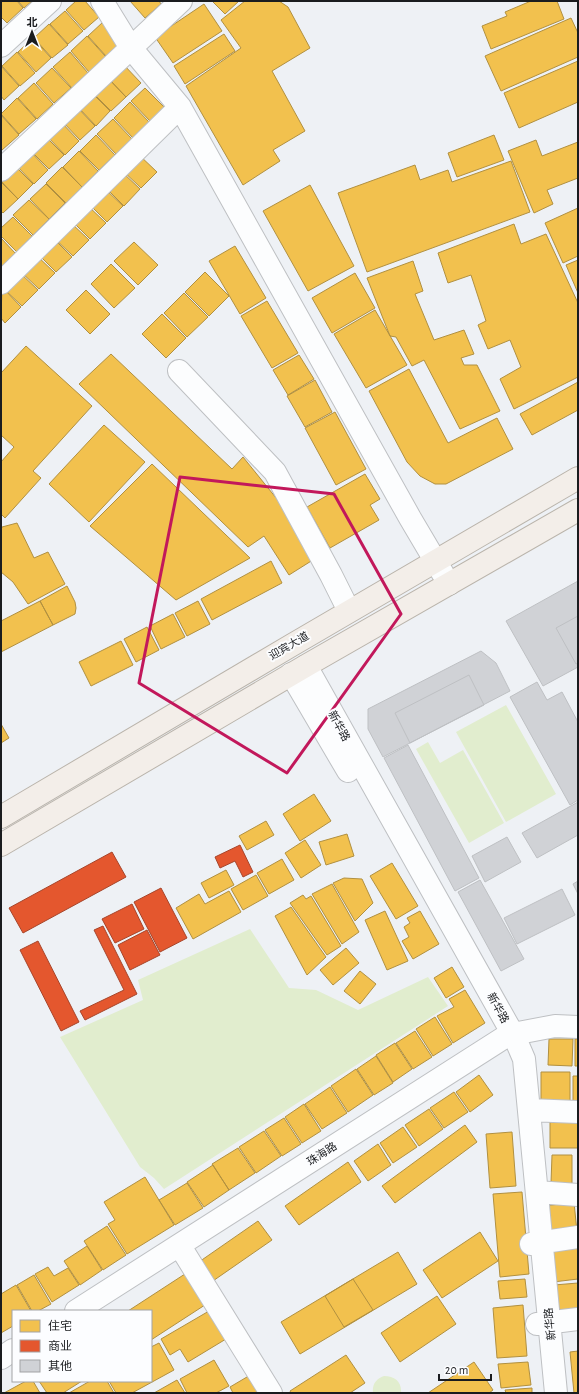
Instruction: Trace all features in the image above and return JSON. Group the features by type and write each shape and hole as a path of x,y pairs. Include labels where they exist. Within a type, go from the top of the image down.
{"main road":[{"name":"迎宾大道","path":"1,817 349,611 578,478"},
{"path":"1,845 298,670 578,510"}],"street":[{"path":"1,46 50,1"},
{"path":"102,1 131,48 180,106 406,511 449,584"},
{"path":"1,170 181,1"},
{"path":"1,284 180,106"},
{"path":"179,371 275,472 349,611"},
{"name":"新华路","path":"298,670 510,1037 524,1058 537,1192 537,1246"},
{"name":"珠海路","path":"78,1310 510,1037 555,1026 578,1027"},
{"name":"珠海路","path":"88,1310 183,1251 510,1037 555,1031 578,1032"},
{"name":"新华路","path":"510,1037 515,1059 537,1246 544,1326 556,1393"},
{"path":"529,1110 578,1112"},
{"path":"537,1192 578,1195"},
{"path":"537,1246 578,1237"},
{"path":"537,1246 578,1242"},
{"path":"183,1251 271,1393"},
{"path":"544,1326 578,1319"},
{"path":"544,1326 578,1324"},
{"name":"新华路","path":"543,1393 544,1326"},
{"path":"1,1358 12,1351"},
{"path":"1,1364 12,1358"}],"highlighted area":[{"path":"180,477 334,494 401,614 287,773 139,683"}],"green space":[{"path":"506,705 556,794 506,822 456,732"},
{"path":"428,742 440,763 463,750 504,823 469,843 416,749"},
{"path":"250,929 289,988 316,990 358,1010 428,977 448,1006 164,1189 154,1178 140,1167 60,1037 143,1000 138,980"},
{"path":"384,1376 397,1380 401,1393 373,1393 375,1382"}],"building: 住宅":[{"path":"1,1 17,1 23,8 7,23 1,17"},
{"path":"18,1 32,1 24,8"},
{"path":"76,1 85,1 99,17 84,30 66,10"},
{"path":"130,1 159,1 161,4 145,18"},
{"path":"212,1 239,1 225,14"},
{"path":"245,1 279,1 288,7 310,48 272,71 305,131 273,150 280,161 243,185 186,86 241,48 221,20"},
{"path":"531,1 557,1 564,19 491,49 482,26 507,16 505,12"},
{"path":"204,4 222,31 173,63 155,37"},
{"path":"65,11 83,31 68,44 50,24"},
{"path":"571,18 578,33 578,57 501,91 485,56"},
{"path":"103,22 122,42 106,56 88,36"},
{"path":"49,24 68,45 52,58 34,38"},
{"path":"224,34 235,51 185,84 174,66"},
{"path":"87,36 106,57 89,72 71,51"},
{"path":"33,38 51,58 36,72 18,52"},
{"path":"17,52 35,73 20,86 2,66"},
{"path":"70,52 88,73 72,88 53,67"},
{"path":"578,61 578,102 519,128 504,93"},
{"path":"122,63 141,83 126,97 107,77"},
{"path":"1,66 19,86 4,100 1,96"},
{"path":"52,68 71,88 54,103 36,83"},
{"path":"107,77 126,97 111,111 92,92"},
{"path":"34,83 53,104 37,119 18,98"},
{"path":"145,88 164,107 150,121 131,101"},
{"path":"91,92 110,111 96,126 77,106"},
{"path":"17,98 36,119 19,134 1,114"},
{"path":"130,102 149,122 133,138 114,118"},
{"path":"76,106 95,126 80,140 61,120"},
{"path":"1,115 19,135 2,150 1,148"},
{"path":"113,119 132,139 116,154 97,134"},
{"path":"60,121 79,141 65,155 46,135"},
{"path":"96,135 115,155 99,170 80,151"},
{"path":"494,135 504,160 457,177 448,153"},
{"path":"45,136 64,155 49,169 30,150"},
{"path":"536,140 542,156 578,142 578,178 547,190 553,204 534,213 508,151"},
{"path":"29,150 48,170 34,184 15,164"},
{"path":"79,151 98,171 82,187 63,167"},
{"path":"137,153 157,172 141,188 121,169"},
{"path":"511,161 530,212 367,272 338,193 415,165 420,180 448,170 452,182"},
{"path":"14,165 33,184 18,199 1,181 1,178"},
{"path":"62,167 82,187 66,203 46,183"},
{"path":"120,170 140,189 124,206 104,186"},
{"path":"1,182 18,199 3,213 1,211"},
{"path":"46,184 65,203 49,219 30,199"},
{"path":"310,185 354,266 308,291 263,211"},
{"path":"103,187 123,206 107,222 88,203"},
{"path":"29,200 49,219 33,235 13,215"},
{"path":"86,204 106,223 90,239 70,219"},
{"path":"578,208 578,256 563,263 545,223"},
{"path":"13,217 32,236 17,252 1,236 1,228"},
{"path":"69,221 89,240 73,256 53,237"},
{"path":"514,224 521,244 546,234 578,303 578,377 514,409 500,379 521,367 510,340 488,349 478,325 486,321 471,275 448,283 438,253"},
{"path":"52,237 72,257 56,272 37,253"},
{"path":"1,238 15,253 1,267"},
{"path":"134,242 158,265 138,285 114,261"},
{"path":"235,246 266,298 240,314 209,261"},
{"path":"35,254 55,273 39,289 19,270"},
{"path":"578,260 578,293 566,265"},
{"path":"413,261 423,291 415,294 434,340 464,330 474,354 461,358 464,365 477,365 500,411 460,429 424,360 412,366 396,337 390,336 367,278"},
{"path":"111,264 135,288 114,308 91,284"},
{"path":"18,271 38,290 22,306 2,287"},
{"path":"205,272 229,296 209,316 185,292"},
{"path":"355,273 375,308 332,333 312,298"},
{"path":"2,287 21,307 5,323 1,318"},
{"path":"86,290 110,314 90,334 66,310"},
{"path":"184,293 208,317 187,337 164,313"},
{"path":"267,301 298,353 272,368 241,316"},
{"path":"375,310 407,365 366,388 334,334"},
{"path":"162,314 186,338 166,358 142,334"},
{"path":"26,346 92,406 33,471 41,478 5,518 1,514 1,462 14,447 1,435 1,373"},
{"path":"111,354 232,469 243,457 285,509 316,558 289,575 264,536 248,547 79,384"},
{"path":"299,355 314,379 288,395 273,370"},
{"path":"409,369 448,443 497,418 513,449 446,484 435,484 420,476 407,462 369,391"},
{"path":"315,380 332,412 305,427 287,396"},
{"path":"578,382 578,410 532,435 520,414"},
{"path":"335,412 366,469 336,485 305,428"},
{"path":"104,425 145,462 89,522 49,484"},
{"path":"152,464 250,558 176,600 90,526"},
{"path":"365,474 380,499 370,505 379,520 330,548 307,507"},
{"path":"17,523 34,558 48,552 65,584 28,604 13,582 1,572 1,529 2,527"},
{"path":"271,561 282,583 212,620 201,599"},
{"path":"67,586 75,602 75,614 53,625 40,601"},
{"path":"40,601 53,625 1,652 1,621"},
{"path":"198,601 210,624 187,636 175,613"},
{"path":"173,614 185,637 161,649 150,626"},
{"path":"147,627 159,650 136,662 124,639"},
{"path":"121,641 133,665 91,686 79,662"},
{"path":"1,724 9,738 1,743"},
{"path":"314,794 331,821 300,841 283,814"},
{"path":"266,821 274,835 247,850 239,836"},
{"path":"347,834 354,856 326,865 319,842"},
{"path":"305,840 321,865 301,878 285,853"},
{"path":"282,859 294,880 269,894 257,873"},
{"path":"392,863 418,906 396,919 370,876"},
{"path":"226,870 234,885 209,898 201,883"},
{"path":"256,875 268,896 243,910 231,889"},
{"path":"344,878 362,879 373,903 355,921 333,883"},
{"path":"332,884 359,932 342,944 312,894"},
{"path":"229,891 241,912 193,939 176,908 199,894 205,904"},
{"path":"303,895 306,899 311,896 341,946 327,955 290,903"},
{"path":"291,907 326,957 307,975 275,916"},
{"path":"385,911 408,961 387,970 365,920"},
{"path":"420,911 439,944 413,959 402,941 409,937 404,927 410,923 407,918"},
{"path":"346,948 359,963 333,985 320,970"},
{"path":"452,967 464,987 446,998 434,978"},
{"path":"360,971 376,984 360,1004 344,991"},
{"path":"465,990 485,1023 453,1043 437,1016 454,1007 449,999"},
{"path":"435,1017 452,1044 433,1056 416,1029"},
{"path":"415,1031 432,1057 413,1069 396,1043"},
{"path":"549,1039 573,1039 572,1066 548,1065"},
{"path":"575,1039 578,1039 578,1066 575,1066"},
{"path":"395,1043 412,1069 393,1082 376,1055"},
{"path":"376,1056 393,1083 374,1095 357,1069"},
{"path":"356,1069 373,1095 348,1112 331,1086"},
{"path":"541,1072 570,1072 570,1105 541,1105"},
{"path":"479,1075 493,1095 470,1112 456,1092"},
{"path":"573,1076 578,1076 578,1103 573,1103"},
{"path":"330,1087 347,1113 322,1129 305,1104"},
{"path":"454,1092 468,1112 444,1128 430,1108"},
{"path":"304,1104 321,1131 302,1143 285,1117"},
{"path":"429,1109 443,1129 419,1146 405,1125"},
{"path":"550,1115 578,1115 578,1148 550,1148"},
{"path":"284,1118 301,1144 282,1156 265,1130"},
{"path":"465,1125 477,1142 395,1203 382,1186"},
{"path":"403,1127 417,1147 393,1163 380,1143"},
{"path":"264,1131 281,1156 256,1173 239,1147"},
{"path":"512,1132 516,1186 490,1188 486,1134"},
{"path":"378,1144 391,1165 368,1181 354,1161"},
{"path":"238,1148 255,1173 229,1190 212,1164"},
{"path":"552,1155 572,1155 572,1184 551,1183"},
{"path":"348,1162 361,1182 299,1225 285,1206"},
{"path":"213,1165 229,1190 204,1207 187,1182"},
{"path":"145,1177 174,1225 127,1254 108,1224 115,1220 104,1202"},
{"path":"187,1183 203,1208 175,1225 159,1200"},
{"path":"522,1192 529,1274 500,1277 493,1194"},
{"path":"574,1202 577,1232 548,1235 545,1206"},
{"path":"258,1221 272,1240 210,1283 196,1264"},
{"path":"107,1226 126,1255 103,1270 84,1241"},
{"path":"480,1232 498,1261 442,1298 423,1270"},
{"path":"87,1246 102,1270 80,1285 64,1261"},
{"path":"578,1248 578,1279 553,1282 548,1252"},
{"path":"398,1252 417,1284 300,1354 281,1322"},
{"path":"48,1267 54,1276 68,1268 79,1285 52,1302 35,1274"},
{"path":"188,1272 208,1303 152,1339 152,1310 130,1310"},
{"path":"34,1275 51,1304 40,1310 31,1310 17,1285"},
{"path":"353,1279 373,1310 344,1327 325,1296"},
{"path":"525,1279 527,1297 500,1299 498,1281"},
{"path":"578,1283 578,1310 557,1312 554,1285"},
{"path":"16,1285 30,1310 12,1310 12,1327 1,1333 1,1294"},
{"path":"437,1296 456,1324 400,1362 381,1333"},
{"path":"523,1305 527,1356 497,1358 493,1308"},
{"path":"209,1311 226,1339 188,1362 180,1349 170,1355 161,1339"},
{"path":"159,1343 174,1370 132,1393 116,1393 110,1382 152,1382 152,1346"},
{"path":"578,1351 578,1393 574,1393 570,1352"},
{"path":"346,1355 365,1383 350,1393 291,1393 290,1391"},
{"path":"214,1360 229,1386 216,1393 187,1393 180,1379"},
{"path":"474,1362 493,1390 489,1393 428,1393"},
{"path":"528,1362 531,1385 501,1388 498,1364"},
{"path":"252,1374 263,1393 233,1393 230,1387"},
{"path":"177,1380 185,1393 154,1393"},
{"path":"24,1382 34,1382 40,1393 4,1393"},
{"path":"40,1382 80,1382 63,1393 47,1393"},
{"path":"88,1382 108,1382 114,1393 69,1393"},
{"path":"532,1388 532,1393 506,1393 505,1390"}],"building: 商业":[{"path":"240,845 253,872 243,877 235,861 220,868 215,857"},
{"path":"112,852 126,877 23,933 9,908"},
{"path":"161,888 187,938 160,952 134,902"},
{"path":"132,904 144,929 115,943 102,919"},
{"path":"103,926 137,994 85,1020 80,1011 124,990 94,930"},
{"path":"147,930 160,955 130,970 118,945"},
{"path":"38,941 79,1022 61,1031 20,950"}],"building: 其他":[{"path":"578,581 578,667 543,686 506,621"},
{"path":"578,616 578,663 576,664 556,628"},
{"path":"481,651 496,663 510,691 383,757 368,729 368,709"},
{"path":"469,675 484,705 410,743 395,713"},
{"path":"537,682 547,700 562,692 578,722 578,800 570,805 510,697"},
{"path":"408,745 479,878 455,891 384,758"},
{"path":"578,802 578,835 537,858 522,833"},
{"path":"507,837 521,862 485,882 472,856"},
{"path":"480,880 524,959 501,971 458,892"},
{"path":"578,881 578,894 573,884"},
{"path":"562,889 575,915 517,944 504,918"}]}
